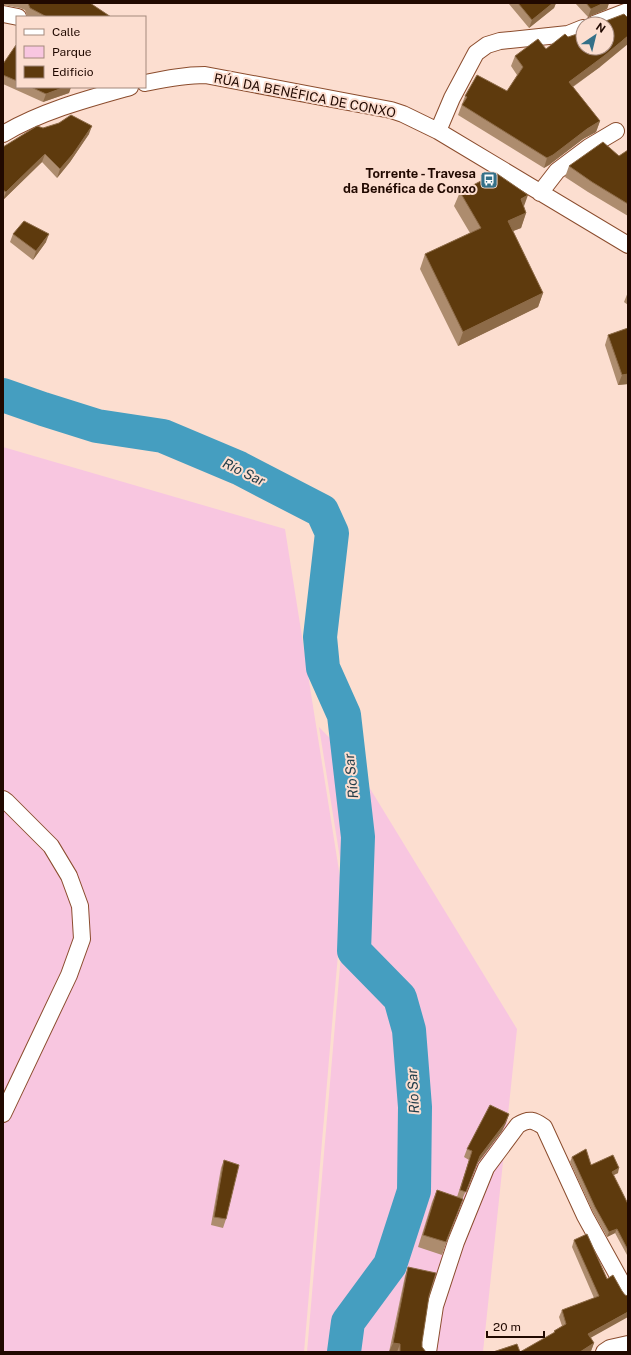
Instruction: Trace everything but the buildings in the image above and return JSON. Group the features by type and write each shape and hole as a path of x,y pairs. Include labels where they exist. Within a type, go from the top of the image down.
{"street":[{"path":"615,16 628,11"},
{"path":"3,14 16,17"},
{"path":"438,131 452,98 476,53 487,45 500,41 542,38 568,34 575,31"},
{"name":"RÚA DA BENÉFICA DE CONXO","path":"146,83 168,77 189,75 220,77 391,110 403,114 438,131 628,245"},
{"path":"3,134 27,121 56,110 126,88"},
{"path":"540,193 557,171 616,131"},
{"path":"3,799 50,846 69,876 80,906 82,939 69,975 3,1114"},
{"path":"428,1352 435,1306 456,1242 486,1168 518,1125 526,1120 535,1121 544,1127 585,1216 628,1294"},
{"path":"604,1352 610,1348 628,1344"}],"green space":[{"path":"3,447 285,529 343,896 304,1352 3,1352"},
{"path":"319,727 355,764 517,1029 483,1352 307,1352 346,896"}],"waterway":[{"name":"Río Sar","path":"3,395 97,426 163,436 239,468 322,511 332,533 320,637 323,668 344,715 358,837 354,951 400,998 409,1030 415,1107 414,1191 390,1265 348,1322 344,1352"}],"place":[{"name":"Torrente - Travesa da Benéfica de Conxo","path":"489,180"}]}
